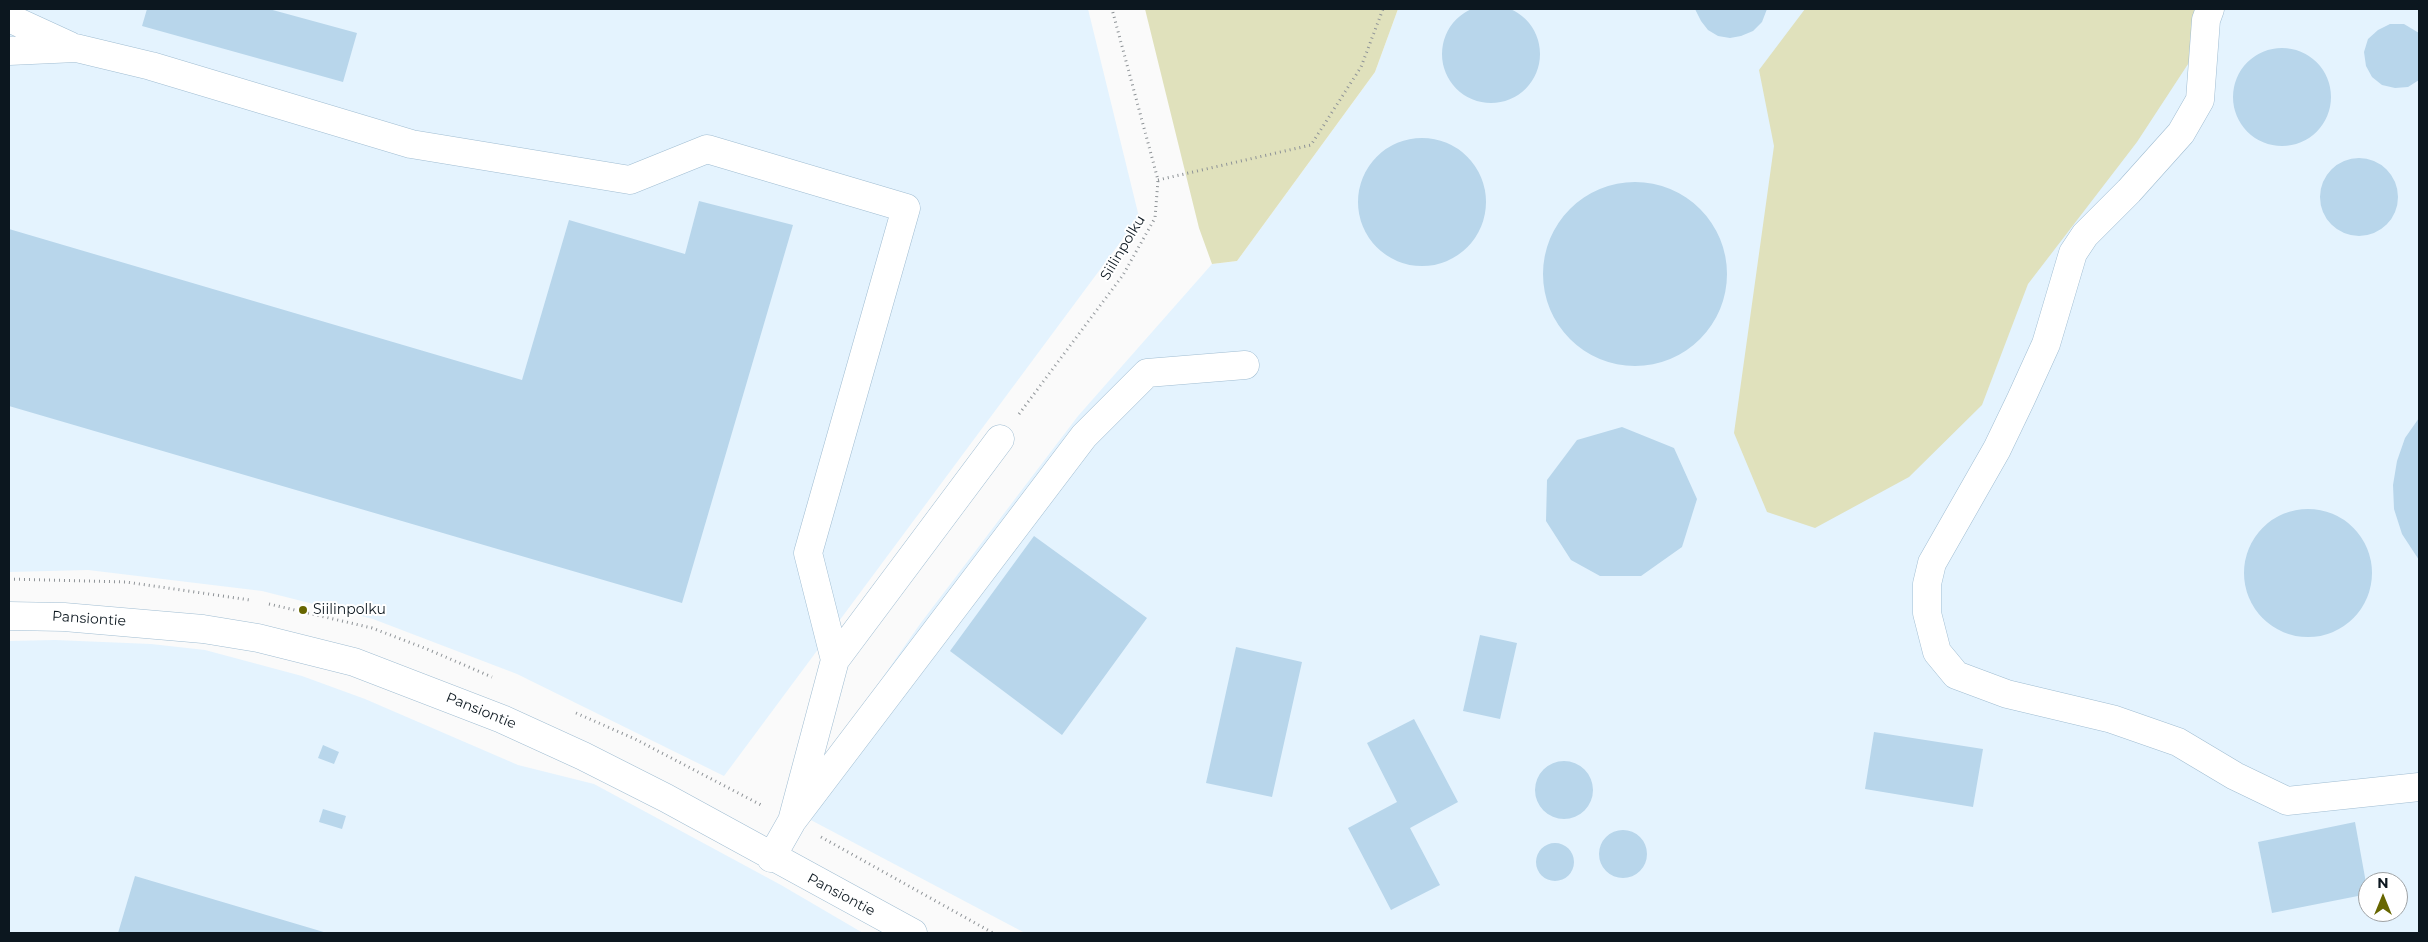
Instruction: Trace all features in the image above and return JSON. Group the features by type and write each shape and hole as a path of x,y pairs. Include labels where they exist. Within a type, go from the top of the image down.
{"street":[{"path":"2210,9 2206,20 2200,100 2180,133 2129,191 2085,236 2073,253 2046,344 2022,399 1997,449 1932,563 1927,584 1927,613 1937,652 1956,675 2007,694 2112,719 2178,742 2235,776 2286,800 2419,788"},
{"path":"9,18 76,48 151,66 411,144 630,180 707,149 906,208 808,553 835,660"},
{"path":"9,51 76,48"},
{"path":"772,858 792,821 1084,436 1148,372 1245,365"},
{"path":"792,821 835,660 1000,439"},
{"name":"Pansiontie","path":"9,616 64,617 203,629 258,638 354,662 502,719 583,756 666,798 772,858 912,933"}],"path":[{"name":"Siilinpolku","path":"1000,439 1123,275 1155,218 1158,180 1112,9"},
{"path":"1158,180 1311,145 1361,67 1383,9"}],"shaded area":[{"path":"9,9 1088,9 1139,217 724,776 517,674 373,619 262,591 88,570 9,572"},
{"path":"1398,9 2419,9 2419,933 1025,933 807,818 834,747 920,624 1078,416 1212,264 1237,261 1375,72"},
{"path":"55,640 151,644 205,650 302,676 365,699 518,765 594,784 781,885 863,933 9,933 9,641"}],"green space":[{"path":"1145,9 1398,9 1375,72 1237,261 1212,264 1199,228"},
{"path":"1805,9 2195,9 2190,61 2137,142 2028,284 1982,405 1909,477 1815,528 1767,512 1734,433 1774,146 1759,70"}],"building":[{"path":"1491,5 1501,6 1518,13 1532,27 1539,44 1539,64 1532,81 1518,95 1501,102 1491,103 1481,102 1464,95 1450,81 1443,64 1442,54 1443,44 1450,27 1464,13 1481,6"},
{"path":"147,9 269,9 357,33 343,82 142,26"},
{"path":"1695,9 1767,9 1762,22 1753,31 1730,38 1718,36 1708,30"},
{"path":"2390,24 2404,24 2419,33 2419,80 2408,87 2395,88 2382,85 2372,77 2366,66 2364,52 2368,39 2378,30"},
{"path":"2272,48 2292,48 2301,51 2317,62 2328,78 2331,87 2331,107 2328,116 2317,132 2301,143 2292,146 2272,146 2255,138 2241,124 2233,107 2233,87 2241,70 2255,56"},
{"path":"1422,138 1435,139 1447,143 1467,157 1481,177 1485,189 1485,215 1481,227 1467,247 1447,261 1435,265 1422,266 1409,265 1397,261 1377,247 1363,227 1359,215 1358,202 1359,189 1363,177 1377,157 1397,143 1409,139"},
{"path":"2359,158 2374,161 2391,175 2395,182 2398,197 2395,212 2381,229 2374,233 2359,236 2344,233 2327,219 2323,212 2320,197 2323,182 2337,165 2344,161"},
{"path":"1626,182 1644,182 1670,189 1686,197 1700,209 1712,223 1720,239 1727,265 1727,283 1720,309 1712,325 1700,339 1686,351 1662,362 1644,366 1626,366 1608,362 1584,351 1558,325 1547,301 1543,283 1543,265 1547,247 1558,223 1584,197 1608,186"},
{"path":"699,201 793,225 682,603 9,406 9,229 522,380 569,220 685,254"},
{"path":"2419,418 2419,560 2402,534 2394,509 2393,485 2397,461 2405,438"},
{"path":"1622,427 1674,448 1697,499 1682,547 1641,576 1600,576 1571,560 1546,521 1547,480 1577,440"},
{"path":"2308,509 2332,514 2344,520 2353,528 2361,537 2367,549 2372,573 2367,597 2361,609 2353,618 2344,626 2332,632 2308,637 2284,632 2272,626 2263,618 2255,609 2249,597 2244,573 2249,549 2255,537 2263,528 2272,520 2284,514"},
{"path":"1034,536 1147,618 1062,735 950,651"},
{"path":"1480,635 1517,643 1500,719 1463,711"},
{"path":"1236,647 1302,662 1272,797 1206,783"},
{"path":"1414,719 1458,802 1410,828 1440,885 1391,910 1348,828 1397,802 1367,743"},
{"path":"1874,732 1983,749 1973,807 1865,789"},
{"path":"323,745 339,752 334,764 318,758"},
{"path":"1564,761 1575,763 1588,774 1593,790 1591,801 1580,814 1564,819 1553,817 1540,806 1535,790 1537,779 1548,766"},
{"path":"323,809 346,816 342,829 319,822"},
{"path":"2355,822 2364,872 2358,872 2358,896 2272,913 2258,842"},
{"path":"1618,830 1628,830 1637,834 1643,840 1646,845 1646,863 1637,874 1628,878 1618,878 1609,874 1603,868 1599,859 1599,849 1603,840 1609,834"},
{"path":"1555,843 1569,848 1574,862 1569,876 1555,881 1541,876 1536,862 1541,848"},
{"path":"135,876 327,933 118,933"}],"place":[{"name":"Siilinpolku","path":"303,610"}]}
